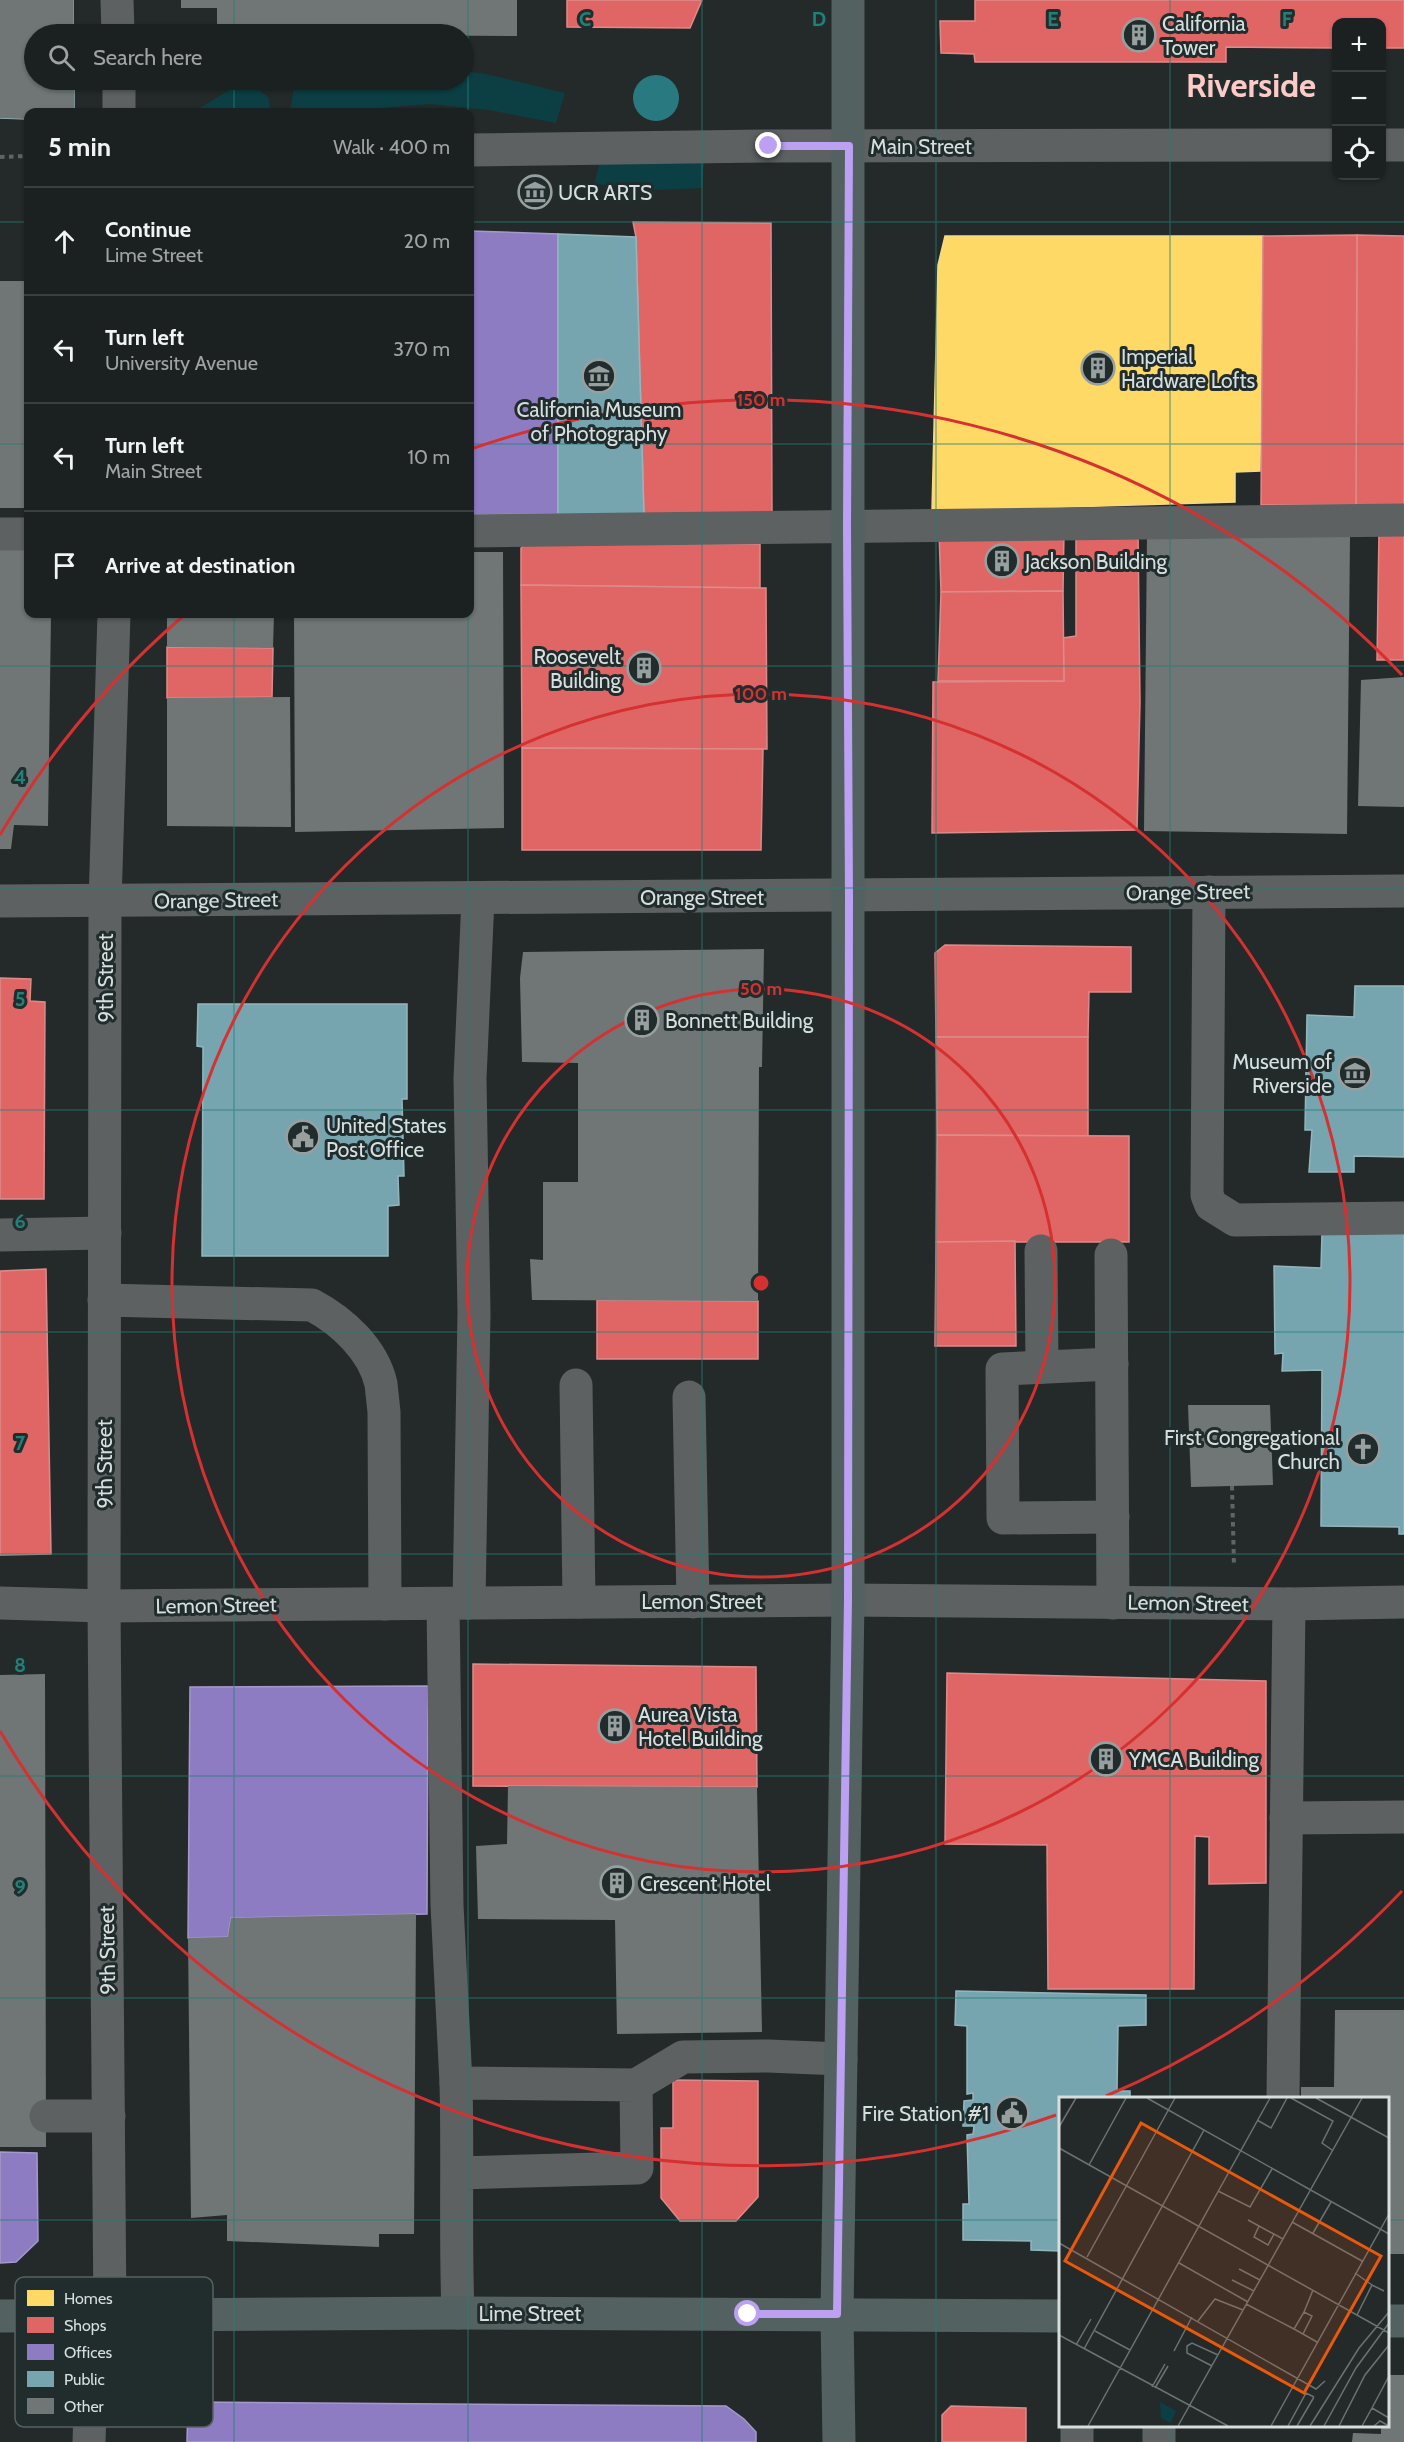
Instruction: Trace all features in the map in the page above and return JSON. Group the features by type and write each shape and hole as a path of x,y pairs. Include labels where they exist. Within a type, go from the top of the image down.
{"main road":[{"path":"839,2442 837,2314 848,1600 848,0"},
{"name":"Lime Street","path":"213,2314 1059,2316"},
{"name":"Lime Street","path":"0,2316 15,2316"}],"street":[{"path":"117,0 118,24"},
{"path":"119,90 119,108"},
{"name":"Main Street","path":"474,150 1332,145"},
{"path":"1386,145 1404,145"},
{"path":"474,531 1404,520"},
{"path":"0,534 24,534"},
{"name":"9th Street","path":"110,2277 104,1606 104,1300 105,902 114,618"},
{"name":"Orange Street","path":"0,901 1404,891"},
{"path":"1209,892 1207,1195 1211,1205 1235,1220 1404,1218"},
{"path":"458,2313 455,2251 458,2173 456,2083 447,1905 456,1603 474,1313 470,1079 478,898"},
{"path":"0,1235 105,1233"},
{"path":"1041,1251 1042,1367"},
{"path":"1111,1255 1113,1603"},
{"path":"104,1300 312,1305 333,1316 350,1332 374,1365 380,1383 384,1412 385,1604"},
{"path":"1112,1364 1002,1368 1003,1518 1113,1517"},
{"path":"576,1385 579,1602"},
{"path":"689,1397 693,1602"},
{"name":"Lemon Street","path":"0,1603 104,1606 848,1600 1289,1604 1404,1602"},
{"path":"1283,2097 1289,1604"},
{"path":"1286,1818 1404,1817"},
{"path":"456,2083 636,2085 682,2057 768,2055 841,2059"},
{"path":"458,2173 637,2169 636,2085"},
{"path":"46,2116 109,2116"},
{"name":"9th Street","path":"88,2442 89,2427"}],"path":[{"path":"0,157 24,156"},
{"path":"1232,1486 1234,1566"}],"shaded area":[{"path":"474,72 565,93 556,123 489,110 430,104 380,108 291,108 293,90 474,90"},
{"path":"661,75 673,81 678,89 678,107 673,115 665,120 651,121 643,118 636,111 633,93 636,85 643,78"},
{"path":"229,90 259,90 268,97 270,108 200,108"},
{"path":"600,162 704,163 702,188 659,190 594,184"}],"building: Homes":[{"name":"Imperial Hardware Lofts","path":"945,236 1263,236 1260,471 1235,472 1235,502 932,511 938,265"}],"building: Shops":[{"path":"567,0 702,0 690,28 567,27"},
{"name":"California Tower","path":"975,0 1404,0 1404,48 1386,48 1386,18 1332,18 1332,48 1226,47 1226,62 975,62 974,54 941,53 940,21 975,21"},
{"path":"633,222 771,223 772,517 644,516 636,237"},
{"path":"1357,235 1404,236 1404,505 1356,505"},
{"path":"1357,235 1356,505 1261,505 1263,236"},
{"name":"Jackson Building","path":"939,532 1064,532 1063,591 941,592"},
{"path":"1138,532 1140,702 1137,830 932,833 933,682 1064,681 1063,638 1076,636 1076,533"},
{"path":"1379,532 1404,532 1404,660 1377,660"},
{"path":"527,543 760,544 760,588 521,585 521,548"},
{"name":"Roosevelt Building","path":"521,585 766,588 767,749 522,748"},
{"path":"1063,591 1064,681 938,681 941,592"},
{"path":"167,647 273,648 272,697 167,698"},
{"path":"522,748 763,749 761,850 522,850"},
{"path":"945,945 1131,947 1131,992 1089,992 1088,1037 936,1037 935,953"},
{"path":"0,978 31,979 30,1001 45,1002 44,1199 0,1199"},
{"path":"936,1037 1088,1037 1088,1136 937,1135"},
{"path":"937,1135 1129,1136 1129,1242 936,1242"},
{"path":"1015,1241 1016,1346 935,1346 936,1242"},
{"path":"46,1269 51,1554 0,1555 0,1271"},
{"path":"597,1300 758,1301 758,1359 597,1359"},
{"name":"Aurea Vista Hotel Building","path":"473,1664 756,1667 757,1787 473,1786"},
{"name":"YMCA Building","path":"947,1673 1266,1681 1266,1883 1209,1884 1209,1837 1195,1836 1194,1989 1048,1989 1047,1845 945,1844"},
{"path":"673,2080 758,2081 758,2197 736,2221 680,2221 661,2198 661,2128 673,2128"},
{"path":"951,2406 1026,2408 1026,2442 942,2442 942,2415"}],"building: Offices":[{"path":"474,231 558,234 558,514 474,515"},
{"path":"428,1686 427,1914 231,1918 228,1937 188,1938 190,1687"},
{"path":"0,2152 37,2153 38,2241 16,2262 0,2263"},
{"path":"213,2402 726,2406 744,2419 756,2432 756,2442 187,2442 187,2427 213,2427"}],"building: Public":[{"path":"0,0 73,0 73,24 24,24 24,90 74,90 74,108 24,108 24,119 0,118"},
{"name":"California Museum of Photography","path":"558,234 636,237 644,516 558,514"},
{"name":"Museum of Riverside","path":"1355,986 1404,986 1404,1157 1354,1156 1354,1172 1309,1172 1312,1130 1305,1130 1307,1015 1354,1017"},
{"name":"United States Post Office","path":"198,1004 407,1004 407,1099 402,1099 404,1176 398,1176 399,1205 388,1206 388,1256 202,1256 203,1047 197,1046"},
{"name":"First Congregational Church","path":"1322,1233 1404,1234 1404,1534 1399,1534 1399,1527 1321,1526 1322,1370 1282,1371 1283,1353 1275,1354 1274,1266 1321,1268"},
{"name":"Fire Station #1","path":"956,1991 1146,1995 1146,2025 1118,2026 1117,2091 1130,2091 1130,2097 1059,2097 1059,2251 1031,2250 1031,2241 963,2240 963,2204 969,2204 967,2135 973,2134 974,2126 963,2126 964,2101 973,2100 973,2093 967,2094 967,2026 955,2025"}],"building: Other":[{"path":"0,0 73,0 73,24 24,24 24,90 74,90 74,108 24,108 24,119 0,118"},
{"path":"181,0 517,0 517,36 474,36 474,24 217,24 217,8 181,8"},
{"path":"0,281 24,281 24,508 0,508"},
{"path":"1147,534 1350,537 1347,834 1144,831"},
{"path":"24,539 24,618 51,618 48,826 14,825 11,849 0,849 0,540"},
{"path":"474,552 503,552 504,828 295,832 294,618 474,618"},
{"path":"167,618 274,618 273,648 167,647"},
{"path":"1404,677 1404,807 1358,806 1361,680"},
{"path":"290,697 291,827 167,826 167,698"},
{"path":"764,949 762,1067 759,1067 758,1301 532,1300 530,1259 543,1260 543,1182 578,1182 578,1063 522,1062 520,978 523,952"},
{"path":"1188,1405 1270,1405 1273,1485 1191,1487"},
{"path":"45,1674 46,2147 0,2147 0,1675"},
{"name":"Crescent Hotel","path":"508,1786 757,1787 762,2032 617,2034 615,1920 478,1919 476,1846 507,1844"},
{"path":"416,1914 414,2234 379,2234 379,2247 227,2241 227,2215 191,2218 188,1938 228,1937 231,1918"},
{"path":"1335,2010 1404,2010 1404,2254 1389,2254 1389,2097 1301,2097 1301,2087 1334,2087"},
{"path":"1389,2375 1404,2375 1404,2442 1352,2442 1353,2433 1381,2434 1381,2427 1389,2427"}],"place":[{"name":"California Tower","path":"1139,35"},
{"name":"UCR ARTS","path":"535,192"},
{"name":"Imperial Hardware Lofts","path":"1098,368"},
{"name":"California Museum of Photography","path":"599,376"},
{"name":"Jackson Building","path":"1002,561"},
{"name":"Roosevelt Building","path":"644,668"},
{"name":"Bonnett Building","path":"642,1020"},
{"name":"Museum of Riverside","path":"1355,1073"},
{"name":"United States Post Office","path":"303,1137"},
{"name":"First Congregational Church","path":"1363,1449"},
{"name":"Aurea Vista Hotel Building","path":"615,1726"},
{"name":"YMCA Building","path":"1106,1759"},
{"name":"Crescent Hotel","path":"617,1883"},
{"name":"Fire Station #1","path":"1012,2113"}],"district":[{"name":"Riverside","path":"1251,85"}],"route":[{"path":"748,2314 837,2314 848,1600 849,146 769,146"}]}
